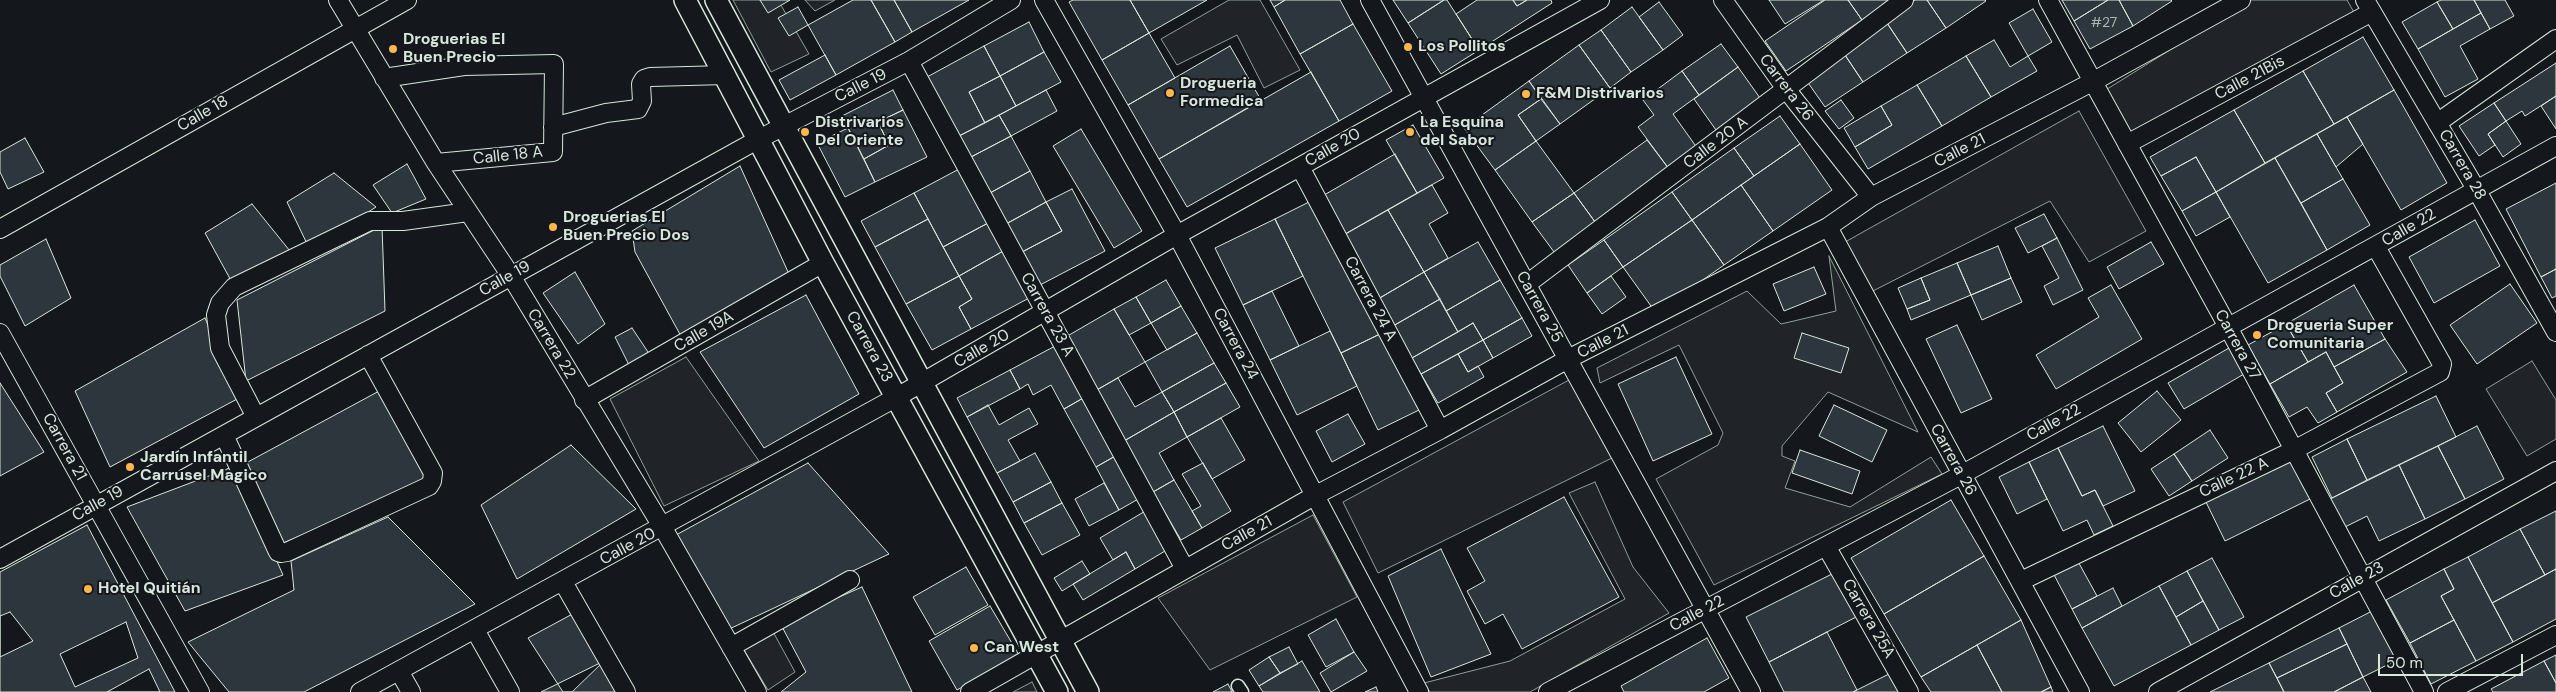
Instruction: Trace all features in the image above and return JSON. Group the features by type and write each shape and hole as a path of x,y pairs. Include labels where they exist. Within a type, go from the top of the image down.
{"street":[{"name":"Carrera 22","path":"338,0 436,163 511,276 584,400 663,528 757,692"},
{"name":"Calle 18","path":"0,229 354,28 407,0"},
{"name":"Carrera 23","path":"685,0 823,263 1057,692"},
{"name":"Carrera 23","path":"716,0 920,384 1088,692"},
{"name":"Calle 19","path":"0,559 759,139 909,61 1010,0"},
{"name":"Carrera 24","path":"1044,0 1177,235 1419,692"},
{"name":"Carrera 25","path":"1370,0 1751,692"},
{"name":"Calle 20","path":"360,692 663,528 897,398 1177,235 1423,96 1600,0"},
{"name":"Carrera 26","path":"1722,0 1786,89 1871,197"},
{"name":"Calle 20 A","path":"1527,284 1904,0"},
{"name":"Carrera 27","path":"2048,0 2228,327 2424,692"},
{"name":"Calle 21","path":"970,692 1314,496 1440,430 1568,359 1828,227 1871,197 2094,81 2241,0"},
{"name":"Carrera 28","path":"2368,6 2550,310 2556,332"},
{"name":"Calle 21Bis","path":"2127,144 2368,6"},
{"path":"2437,123 2556,39"},
{"name":"Carrera 23 A","path":"909,61 1185,568"},
{"name":"Calle 18 A","path":"384,78 464,66 554,64 553,152 436,163"},
{"path":"553,126 606,113 638,109 642,101 642,84 644,80 650,77 726,75"},
{"name":"Calle 22","path":"1548,692 1579,685 1706,609 1961,475 2556,146"},
{"name":"Carrera 24 A","path":"1300,167 1440,430"},
{"path":"256,417 220,348 216,315 220,303 234,287 370,221 403,221 468,212"},
{"name":"Carrera 26","path":"1828,227 2080,692"},
{"name":"Calle 22 A","path":"2021,581 2294,450 2443,369 2442,364 2376,247"},
{"name":"Calle 19A","path":"584,400 823,263"},
{"name":"Carrera 21","path":"0,333 200,692"},
{"path":"224,435 278,552 281,553 287,552 429,486 433,473 368,355"},
{"name":"Calle 23","path":"2158,692 2556,471"},
{"name":"Carrera 25A","path":"1826,546 1909,692"},
{"path":"731,647 850,580"},
{"path":"563,582 626,692"},
{"path":"475,630 510,692"},
{"path":"2447,692 2556,635"},
{"path":"399,671 411,692"}],"shaded area":[{"path":"733,0 778,0 809,54 771,72"},
{"path":"805,0 835,0 815,11"},
{"path":"1229,0 1260,0 1300,70 1264,88 1237,35 1177,65 1161,39"},
{"path":"2250,0 2347,0 2355,14 2127,139 2104,91"},
{"path":"2079,111 2146,231 2089,262 2050,201 1865,295 1838,246"},
{"path":"1829,256 1918,432 1828,392 1782,446 1782,456 1795,461 1785,488 1850,507 1931,457 1942,474 1714,585 1656,479 1718,445 1723,433 1679,345 1600,383 1597,368 1747,291 1781,324 1836,311"},
{"path":"686,357 759,461 664,506 610,399"},
{"path":"2532,361 2556,400 2556,439 2527,456 2486,389"},
{"path":"1569,380 1612,458 1378,573 1343,502"},
{"path":"1595,482 1633,567 1669,613 1530,692 1430,692 1424,683 1510,661 1625,599 1569,493"},
{"path":"1313,515 1357,597 1210,670 1158,598"},
{"path":"771,628 795,672 768,690 737,638"},
{"path":"1032,682 1037,692 1013,692"}],"building":[{"path":"760,0 790,0 768,13"},
{"path":"853,0 871,0 895,42 836,75 808,25"},
{"path":"871,0 894,0 912,32 895,42"},
{"path":"894,0 969,0 912,32"},
{"path":"1073,0 1130,0 1149,33 1102,60 1069,2"},
{"path":"1130,0 1207,0 1149,33"},
{"path":"1270,0 1285,0 1274,7"},
{"path":"1285,0 1340,0 1353,24 1300,54 1274,7"},
{"path":"1393,0 1444,0 1408,23"},
{"path":"1444,0 1447,0 1479,50 1441,74 1408,23"},
{"path":"1477,0 1513,0 1517,6 1527,0 1551,0 1552,3 1479,50 1456,14"},
{"path":"1513,0 1527,0 1517,6"},
{"path":"1769,0 1824,0 1785,24"},
{"path":"1825,0 1848,0 1862,20 1786,71 1765,41"},
{"path":"1848,0 1893,0 1862,20"},
{"path":"1915,0 1927,0 1946,28 1907,53 1885,20"},
{"path":"1927,0 1985,0 1986,1 1946,28"},
{"path":"2062,0 2108,0 2074,21"},
{"path":"2108,0 2119,0 2133,26 2090,49 2074,21"},
{"path":"2119,0 2171,0 2172,1 2133,26"},
{"path":"2441,0 2474,0 2481,13 2453,29 2437,2"},
{"path":"2474,0 2505,0 2514,16 2490,29"},
{"path":"1659,2 1683,35 1663,50 1639,17"},
{"path":"2437,2 2453,29 2418,49 2402,22"},
{"path":"798,7 808,25 789,36 778,18"},
{"path":"1632,7 1663,50 1631,72 1601,30"},
{"path":"2033,9 2052,42 2028,56 2009,23"},
{"path":"2481,13 2490,29 2460,46 2478,79 2445,97 2418,49"},
{"path":"1885,20 1907,53 1863,82 1843,52"},
{"path":"1029,22 1044,52 1000,76 984,46"},
{"path":"1353,24 1392,91 1339,121 1300,54"},
{"path":"1601,30 1631,72 1610,88 1579,45"},
{"path":"1149,33 1175,78 1128,105 1102,60"},
{"path":"2363,37 2394,90 2334,124 2303,71"},
{"path":"1994,40 2010,67 2028,56 2037,71 1991,97 1966,56"},
{"path":"1721,44 1738,67 1699,95 1682,71"},
{"path":"1579,45 1610,88 1560,124 1529,81"},
{"path":"984,46 1000,76 969,92 985,123 959,136 927,77"},
{"path":"1230,46 1261,100 1159,159 1128,105"},
{"path":"1044,52 1061,82 1016,106 1000,76"},
{"path":"1843,52 1863,82 1825,107 1804,77"},
{"path":"825,55 836,75 790,100 779,80"},
{"path":"1966,56 1991,97 1942,126 1917,85"},
{"path":"2556,63 2556,96 2525,116 2522,111 2506,121 2494,103"},
{"path":"1738,67 1760,98 1716,130 1694,99"},
{"path":"1682,71 1699,95 1673,114 1700,152 1672,173 1638,127 1654,115 1643,100"},
{"path":"2303,71 2334,124 2265,163 2234,110"},
{"path":"1311,72 1339,121 1187,207 1159,159"},
{"path":"1000,76 1016,106 985,123 969,92"},
{"path":"1529,81 1541,99 1518,115 1536,141 1495,170 1464,128"},
{"path":"1917,85 1942,126 1868,169 1855,147 1892,125 1881,106"},
{"path":"893,90 903,110 878,122 889,145 864,159 842,116"},
{"path":"1046,90 1057,111 1011,136 999,115"},
{"path":"2394,90 2447,183 2401,210 2347,117"},
{"path":"2556,96 2556,129 2541,106"},
{"path":"1541,99 1560,124 1536,141 1518,115"},
{"path":"1841,100 1854,118 1839,129 1825,111"},
{"path":"2494,103 2506,121 2488,134 2495,145 2479,156 2459,126"},
{"path":"1881,106 1892,125 1855,147 1844,128"},
{"path":"903,110 927,157 875,182 864,159 889,145 878,122"},
{"path":"2234,110 2265,163 2216,192 2196,157 2161,176 2150,157"},
{"path":"999,115 1011,136 971,157 959,136"},
{"path":"1780,116 1800,144 1754,176 1734,148"},
{"path":"2347,117 2363,144 2336,167 2317,134"},
{"path":"2506,121 2521,144 2503,157 2488,134"},
{"path":"1413,125 1444,178 1417,193 1386,140"},
{"path":"848,128 875,182 845,197 817,143"},
{"path":"1081,129 1142,231 1114,248 1053,146"},
{"path":"2317,134 2343,179 2301,203 2275,158"},
{"path":"1011,136 1030,171 990,193 971,157"},
{"path":"25,138 44,172 8,189 0,172 0,152"},
{"path":"1647,140 1672,173 1598,226 1574,193"},
{"path":"1536,141 1574,193 1532,222 1495,170"},
{"path":"1800,144 1832,190 1773,231 1741,185"},
{"path":"1734,148 1754,176 1692,220 1672,192"},
{"path":"1395,154 1417,193 1338,238 1319,198"},
{"path":"2196,157 2216,192 2182,211 2161,176"},
{"path":"2275,158 2327,250 2268,283 2216,192"},
{"path":"407,164 426,199 392,213 373,185"},
{"path":"740,166 789,274 682,338 635,252 632,231"},
{"path":"961,168 990,222 943,247 914,193"},
{"path":"1030,171 1046,202 1006,224 990,193"},
{"path":"334,173 376,207 310,250 287,202"},
{"path":"2343,179 2370,225 2327,250 2301,203"},
{"path":"2556,183 2556,269 2541,277 2506,209"},
{"path":"1432,185 1448,213 1429,224 1448,258 1424,272 1388,210"},
{"path":"1741,185 1773,231 1724,265 1692,220"},
{"path":"1072,189 1105,251 1040,285 1022,252 1062,231 1046,202"},
{"path":"1672,192 1692,220 1623,267 1604,240"},
{"path":"2216,192 2230,217 2196,236 2182,211"},
{"path":"914,193 928,219 875,247 861,221"},
{"path":"1574,193 1598,226 1557,256 1532,222"},
{"path":"1046,202 1062,231 1022,252 1006,224"},
{"path":"1309,202 1382,333 1341,353 1275,219"},
{"path":"252,204 294,256 234,286 205,233"},
{"path":"1388,210 1424,272 1378,299 1342,236"},
{"path":"2044,214 2057,238 2028,253 2015,228"},
{"path":"928,219 959,276 906,304 875,247"},
{"path":"1275,219 1303,276 1243,305 1215,248"},
{"path":"1692,220 1724,265 1656,313 1623,267"},
{"path":"2475,220 2500,266 2434,303 2409,257"},
{"path":"990,222 1005,250 959,276 943,247"},
{"path":"382,226 385,311 246,381 237,300"},
{"path":"2057,238 2083,290 2053,305 2044,286 2059,278 2042,246"},
{"path":"46,239 71,298 25,326 0,276 0,265"},
{"path":"1604,240 1623,267 1587,293 1568,265"},
{"path":"1478,242 1500,280 1446,311 1424,272"},
{"path":"2151,242 2164,264 2119,289 2107,267"},
{"path":"1998,246 2011,278 1971,295 1957,263"},
{"path":"1005,250 1031,297 971,329 959,307 972,299 959,276"},
{"path":"1957,263 1971,295 1911,320 1907,309 1930,300 1921,278"},
{"path":"1814,267 1826,294 1784,311 1773,284"},
{"path":"2556,269 2556,296 2552,298 2541,277"},
{"path":"575,272 605,324 578,344 543,293"},
{"path":"1424,272 1440,299 1393,326 1378,299"},
{"path":"959,276 972,299 959,307 971,329 932,350 906,304"},
{"path":"1611,276 1626,297 1602,314 1587,293"},
{"path":"1921,278 1930,300 1907,309 1898,288"},
{"path":"2011,278 2022,302 1982,320 1971,295"},
{"path":"1166,280 1181,306 1151,323 1136,297"},
{"path":"1500,280 1522,318 1483,340 1473,323 1458,332 1446,311"},
{"path":"2510,284 2537,323 2477,364 2450,325"},
{"path":"2111,285 2142,339 2056,389 2036,355 2099,317 2088,298"},
{"path":"2354,285 2385,339 2334,367 2326,352 2308,362 2286,324"},
{"path":"1272,291 1299,346 1270,360 1243,305"},
{"path":"806,295 859,394 764,448 700,352"},
{"path":"1136,297 1151,323 1129,335 1114,309"},
{"path":"1440,299 1458,332 1412,358 1393,326"},
{"path":"1181,306 1197,333 1167,350 1151,323"},
{"path":"1114,309 1145,362 1095,391 1064,338"},
{"path":"205,318 239,398 110,467 75,391"},
{"path":"1522,318 1532,336 1493,358 1483,340"},
{"path":"1473,323 1483,340 1421,374 1412,358"},
{"path":"2286,324 2308,362 2270,384 2248,345"},
{"path":"1957,325 1992,399 1961,413 1926,339"},
{"path":"632,328 650,355 629,365 615,337"},
{"path":"1330,331 1357,386 1297,415 1270,360"},
{"path":"1197,333 1214,363 1162,392 1145,362"},
{"path":"1382,333 1419,410 1378,430 1341,353"},
{"path":"1802,333 1849,348 1841,373 1794,358"},
{"path":"2385,339 2407,372 2337,412 2326,393 2343,383 2334,367"},
{"path":"1483,340 1493,358 1468,372 1458,354"},
{"path":"1057,345 1085,397 1064,409 1051,385 1033,395 1028,384 1020,389 1010,370"},
{"path":"2229,348 2244,374 2184,409 2168,383"},
{"path":"2326,352 2343,383 2326,393 2337,412 2318,423 2307,407 2289,417 2270,384"},
{"path":"1458,354 1468,372 1478,366 1484,377 1438,403 1421,374"},
{"path":"1676,357 1712,434 1653,461 1618,384"},
{"path":"1214,363 1226,383 1174,412 1162,392"},
{"path":"1010,370 1020,389 967,417 957,398"},
{"path":"1118,378 1135,407 1162,392 1174,412 1124,441 1095,391"},
{"path":"0,383 44,452 0,476"},
{"path":"1226,383 1240,407 1187,437 1174,412"},
{"path":"381,390 427,482 283,543 246,463"},
{"path":"2157,391 2181,420 2141,452 2118,423"},
{"path":"2436,396 2456,437 2367,480 2347,439"},
{"path":"1085,397 1117,455 1096,467 1064,409"},
{"path":"988,405 999,425 1029,408 1038,424 1008,440 1020,461 997,473 967,417"},
{"path":"1834,405 1887,430 1872,462 1819,436"},
{"path":"1174,412 1187,437 1159,453 1174,480 1153,492 1124,441"},
{"path":"1348,414 1365,444 1332,462 1316,431"},
{"path":"1221,418 1245,460 1212,479 1187,437"},
{"path":"2103,426 2135,491 2103,506 2095,490 2082,496 2058,448"},
{"path":"2477,426 2504,479 2465,499 2438,446"},
{"path":"2210,430 2228,458 2192,481 2174,454"},
{"path":"2347,439 2367,480 2332,498 2312,457"},
{"path":"571,445 636,509 517,579 481,505"},
{"path":"2438,446 2465,499 2425,519 2399,465"},
{"path":"2058,448 2082,496 2095,490 2113,526 2094,535 2087,520 2063,531 2029,462"},
{"path":"1800,450 1860,471 1852,494 1792,473"},
{"path":"1035,453 1051,482 1013,502 997,473"},
{"path":"2174,454 2192,481 2169,496 2151,469"},
{"path":"1117,455 1140,498 1119,510 1096,467"},
{"path":"2289,456 2312,498 2225,541 2204,498"},
{"path":"2029,462 2047,499 2017,514 1999,477"},
{"path":"808,463 889,554 725,631 676,535"},
{"path":"1203,463 1231,511 1202,528 1192,511 1201,506 1182,474"},
{"path":"2399,465 2425,519 2379,541 2367,516 2339,530 2324,502"},
{"path":"235,466 283,575 185,611 127,507"},
{"path":"1174,480 1202,528 1181,540 1153,492"},
{"path":"1051,482 1062,503 1024,523 1013,502"},
{"path":"1104,483 1119,510 1089,526 1075,499"},
{"path":"1564,497 1619,597 1522,649 1503,614 1485,624 1467,591 1485,581 1467,548"},
{"path":"1951,500 1984,556 1884,614 1851,558"},
{"path":"1062,503 1080,535 1042,555 1024,523"},
{"path":"1147,510 1170,548 1135,569 1126,552 1113,560 1100,538"},
{"path":"2556,511 2556,569 2545,575 2520,529"},
{"path":"388,517 475,604 304,692 229,692 188,642 294,590 291,561"},
{"path":"87,525 175,692 0,692 0,572"},
{"path":"2520,529 2545,575 2492,603 2468,557"},
{"path":"1441,549 1491,654 1431,677 1388,576"},
{"path":"1126,552 1135,569 1083,600 1073,584"},
{"path":"1984,556 2021,620 1921,677 1884,614"},
{"path":"2075,556 2097,596 2072,609 2051,569"},
{"path":"2468,557 2513,642 2476,661 2441,596 2454,589 2444,569"},
{"path":"2212,558 2244,617 2219,630 2187,571"},
{"path":"1082,561 1090,574 1062,591 1054,578"},
{"path":"966,567 988,605 935,635 913,597"},
{"path":"2444,569 2454,589 2441,596 2454,620 2410,643 2386,600"},
{"path":"2556,569 2556,619 2513,642 2492,603"},
{"path":"2187,571 2203,601 2176,617 2159,586"},
{"path":"1836,572 1858,616 1769,662 1746,617"},
{"path":"2159,586 2191,645 2114,686 2082,628"},
{"path":"862,587 912,692 781,692 806,672 780,623"},
{"path":"2113,588 2122,606 2082,628 2072,609"},
{"path":"2203,601 2219,630 2191,645 2176,617"},
{"name":"Can West","path":"990,606 1019,655 957,690 929,641"},
{"path":"2374,610 2401,658 2363,677 2339,628"},
{"path":"578,611 604,661 572,692 563,692 528,638"},
{"path":"10,612 33,641 0,657 0,616"},
{"path":"1336,619 1354,652 1326,667 1308,635"},
{"path":"2021,620 2051,687 2041,692 2002,692 1977,645"},
{"path":"2454,620 2476,661 2431,684 2410,643"},
{"path":"126,622 138,658 75,687 60,654"},
{"path":"2339,628 2347,644 2277,678 2269,663"},
{"path":"1827,632 1857,690 1853,692 1784,692 1769,662"},
{"path":"1707,638 1729,678 1704,692 1624,692 1621,686"},
{"path":"2347,644 2363,677 2334,692 2284,692 2277,678"},
{"path":"1977,645 2002,692 1931,692 1921,677"},
{"path":"1289,647 1298,664 1280,673 1269,657"},
{"path":"1354,652 1367,671 1331,692 1320,673"},
{"path":"2556,655 2556,683 2544,661"},
{"path":"1269,657 1280,673 1259,686 1249,670"},
{"path":"604,661 622,692 541,692"},
{"path":"1302,661 1320,692 1263,692 1259,686"},
{"path":"2544,661 2556,683 2556,692 2493,692 2491,689"},
{"path":"2269,663 2284,692 2210,692"},
{"path":"149,669 160,692 107,692"},
{"path":"1891,673 1901,692 1853,692"},
{"path":"2363,677 2371,692 2334,692"},
{"path":"1228,684 1232,692 1213,692"},
{"path":"1376,687 1378,692 1365,692"},
{"path":"2051,687 2053,692 2041,692"}],"place":[{"name":"Los Pollitos","path":"1408,47"},
{"name":"Droguerias El Buen Precio","path":"393,49"},
{"name":"Drogueria Formedica","path":"1170,93"},
{"name":"F&M Distrivarios","path":"1526,94"},
{"name":"Distrivarios Del Oriente","path":"805,132"},
{"name":"La Esquina del Sabor","path":"1410,132"},
{"name":"Droguerias El Buen Precio Dos","path":"553,227"},
{"name":"Drogueria Super Comunitaria","path":"2257,335"},
{"name":"Jardín Infantil Carrusel Magico","path":"130,467"},
{"name":"Hotel Quitián","path":"88,589"},
{"name":"Can West","path":"974,648"}]}
